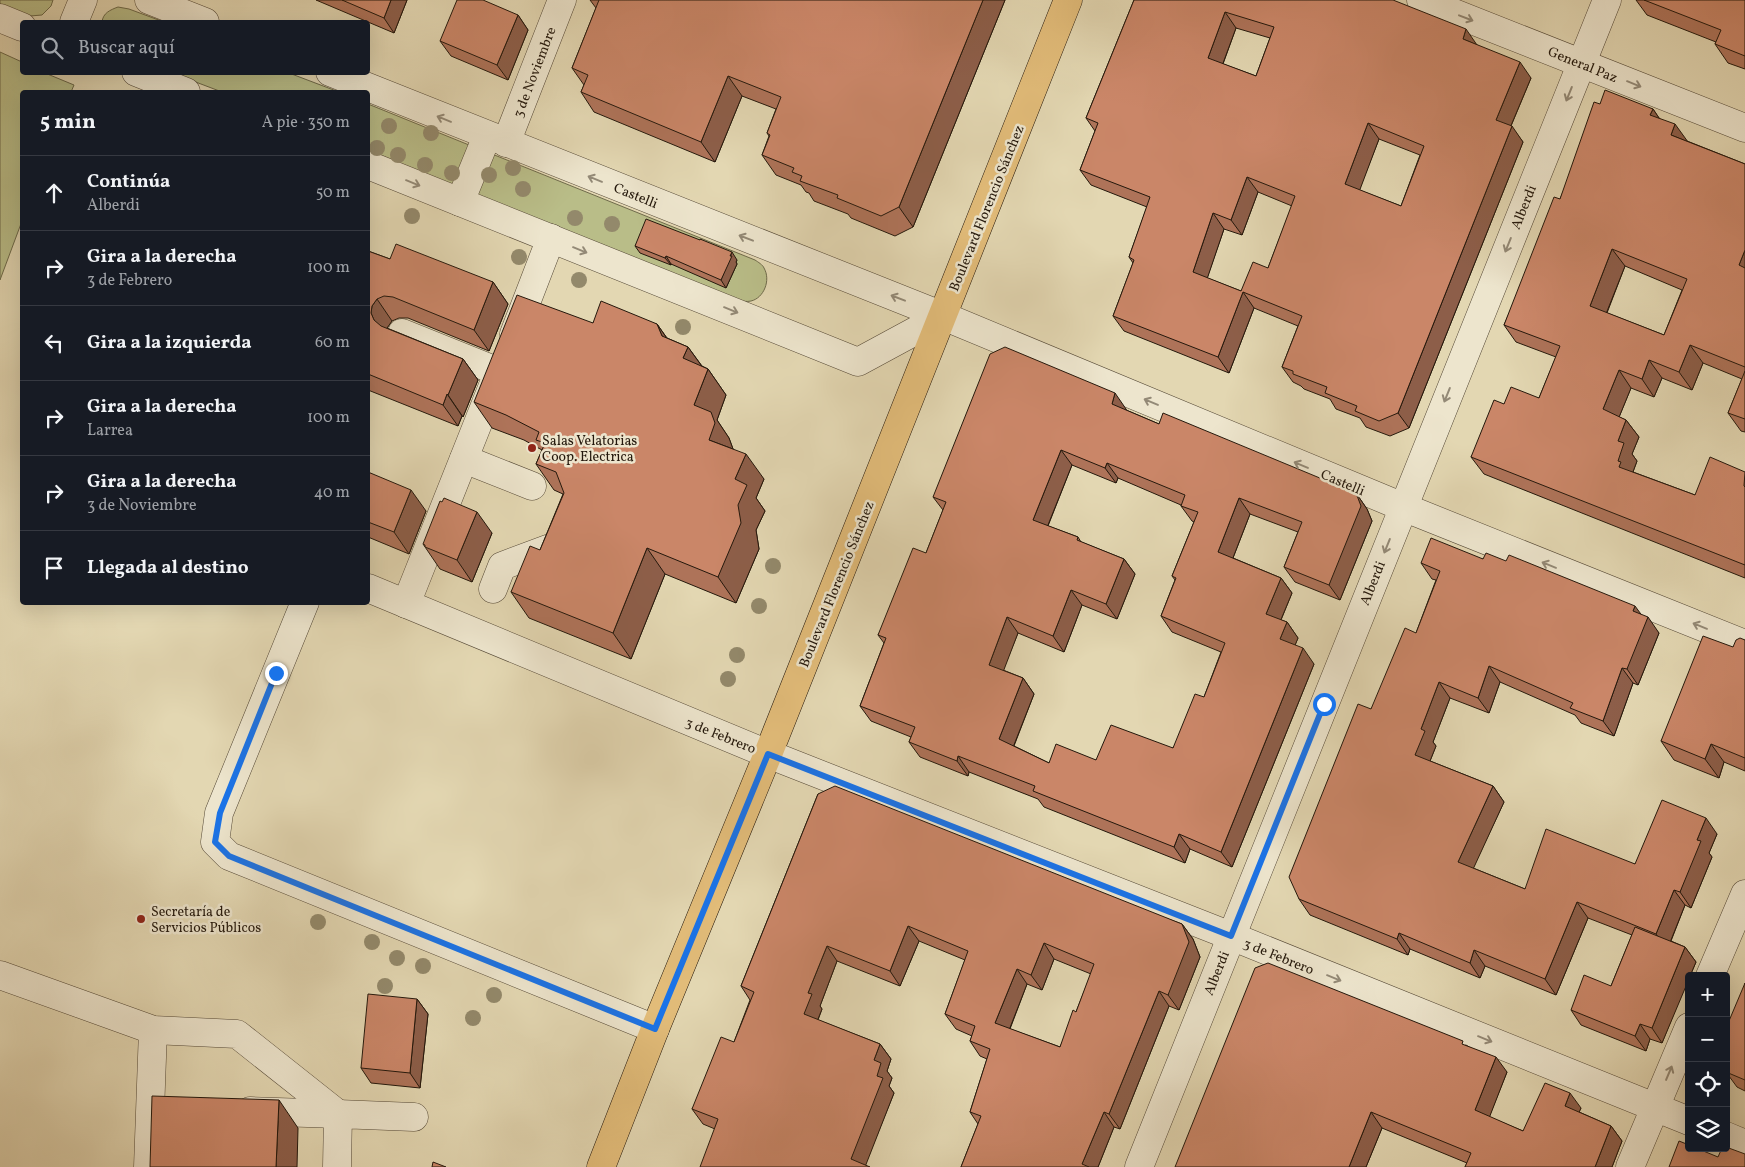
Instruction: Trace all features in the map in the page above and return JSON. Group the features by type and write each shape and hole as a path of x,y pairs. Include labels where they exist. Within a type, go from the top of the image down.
{"main road":[{"name":"Boulevard Florencio Sánchez","path":"601,1167 655,1029 768,754 1068,0"}],"street":[{"path":"75,20 83,0"},
{"path":"149,0 200,20"},
{"name":"3 de Noviembre","path":"460,202 496,140 562,0"},
{"name":"General Paz","path":"1421,0 1745,128"},
{"name":"Alberdi","path":"1139,1167 1402,507 1607,0"},
{"path":"0,18 20,26"},
{"path":"144,75 181,90"},
{"name":"Castelli","path":"337,75 496,140 943,316 1402,507 1745,644"},
{"path":"370,166 858,362 943,316"},
{"path":"406,604 551,238"},
{"path":"402,333 499,372"},
{"path":"464,459 532,486"},
{"path":"493,589 502,566 550,548"},
{"name":"3 de Febrero","path":"370,589 768,754 1231,936 1685,1119"},
{"path":"304,605 220,813 215,842 229,856 655,1029"},
{"path":"1712,972 1745,894"},
{"path":"0,975 153,1030 237,1034 338,1114"},
{"path":"148,1167 160,1107 153,1030"},
{"path":"1630,1167 1685,1035"},
{"path":"230,1110 414,1117"},
{"path":"337,1167 338,1114"},
{"path":"1730,1138 1745,1144"}],"green space":[{"path":"0,0 53,0 51,6 42,15 30,16 0,4"},
{"path":"118,7 129,9 159,20 103,20 105,14"},
{"path":"0,52 20,61 20,75 50,75 74,85 72,90 20,90 20,226 0,280"},
{"path":"177,75 294,75 334,90 217,90"},
{"path":"370,105 469,145 453,185 370,151"},
{"path":"492,154 755,260 763,266 766,273 767,278 763,292 756,299 739,301 476,194"}],"building":[{"path":"342,0 391,0 384,18"},
{"path":"457,0 483,0 518,15 497,65 440,41"},
{"path":"599,0 983,0 899,207 881,216 837,198 838,195 800,181 802,176 792,172 794,168 762,155 770,135 767,133 781,97 728,76 701,142 581,92 588,75 572,68"},
{"path":"1134,0 1393,0 1466,29 1463,39 1520,62 1496,120 1512,126 1398,413 1379,421 1355,411 1357,406 1325,393 1327,387 1293,374 1293,371 1282,367 1302,316 1243,292 1218,357 1113,316 1134,260 1129,257 1150,197 1080,170 1098,123 1086,118","holes":["1225,12 1274,27 1256,76 1208,58","1368,123 1424,146 1401,206 1345,184","1247,177 1295,196 1268,268 1253,262 1241,291 1193,272 1213,213 1231,220"]},
{"path":"1644,0 1745,0 1745,56 1715,44 1721,30"},
{"path":"1605,90 1653,109 1650,115 1675,124 1671,135 1745,164 1745,250 1739,265 1745,268 1745,367 1690,345 1679,372 1649,360 1642,379 1619,370 1603,409 1626,420 1618,441 1624,443 1618,461 1621,462 1619,467 1695,495 1710,457 1745,472 1745,565 1471,457 1494,400 1504,404 1511,387 1539,398 1560,346 1504,325 1554,197 1560,199 1594,102 1600,104","holes":["1612,249 1687,279 1664,335 1590,306"]},
{"path":"646,219 732,252 721,280 666,256 665,258 635,246"},
{"path":"396,244 493,282 474,330 393,297 384,296 377,299 372,306 371,313 374,320 381,326 463,359 443,405 370,375 370,252 390,259"},
{"path":"517,295 593,323 601,301 657,324 662,336 688,347 683,358 708,369 694,405 711,412 715,423 709,440 746,454 735,479 747,485 738,505 741,523 718,577 647,548 613,633 511,592 530,546 540,550 564,493 556,472 536,464 545,443 536,440 539,432 506,415 474,402"},
{"path":"1005,347 1115,393 1112,404 1159,424 1163,413 1356,493 1361,506 1329,585 1284,567 1302,522 1239,498 1218,552 1281,578 1266,614 1287,622 1280,639 1303,648 1221,852 1179,834 1174,847 1033,791 1035,786 958,756 957,761 909,742 915,727 860,706 886,638 878,635 913,548 926,553 946,502 933,497 990,354","holes":["1061,450 1105,468 1107,463 1185,495 1181,506 1198,512 1172,576 1176,578 1161,616 1225,643 1204,697 1195,694 1173,748 1111,725 1096,760 1056,744 1049,763 999,739 1023,678 989,665 1007,617 1053,636 1071,590 1106,604 1124,559 1077,540 1078,537 1033,520"]},
{"path":"1745,371 1745,419 1728,413"},
{"path":"370,473 411,490 394,532 370,523"},
{"path":"444,498 477,512 457,560 425,547 423,544 440,501 442,502"},
{"path":"1431,538 1483,559 1486,553 1506,561 1509,555 1635,606 1633,611 1648,617 1627,669 1622,668 1603,721 1570,708 1573,703 1489,666 1478,698 1439,682 1421,729 1425,731 1415,755 1493,786 1458,862 1525,889 1546,829 1635,864 1662,800 1706,818 1697,840 1701,841 1680,892 1674,890 1656,934 1577,902 1545,979 1474,950 1470,963 1399,933 1397,939 1299,899 1289,877 1358,704 1371,709 1405,628 1416,633 1440,571 1421,563"},
{"path":"1703,636 1733,647 1736,640 1740,638 1745,640 1745,758 1711,744 1705,759 1661,741"},
{"path":"835,786 1182,924 1189,942 1168,995 1159,991 1109,1114 1104,1112 1082,1164 1089,1167 961,1167 981,1116 970,1112 990,1049 970,1041 975,1026 945,1014 968,951 908,926 890,971 827,946 808,993 812,994 804,1014 880,1044 874,1060 881,1063 877,1076 883,1078 851,1159 870,1167 700,1167 718,1119 692,1109 721,1037 734,1042 754,992 741,986 818,794","holes":["1044,943 1094,964 1076,1012 1073,1010 1060,1047 995,1023 1017,969 1031,975"]},
{"path":"1635,927 1685,947 1652,1028 1640,1024 1635,1036 1571,1010 1584,975 1611,986"},
{"path":"1268,963 1463,1041 1462,1044 1496,1057 1475,1110 1523,1131 1545,1083 1570,1093 1565,1106 1611,1126 1595,1167 1465,1167 1471,1153 1371,1112 1349,1167 1175,1167 1255,968"},
{"path":"1745,983 1745,1080 1730,1074 1730,1019"},
{"path":"368,994 417,999 410,1073 361,1068"},
{"path":"152,1096 279,1100 276,1167 150,1167"},
{"path":"1679,1141 1685,1143 1685,1152 1706,1152 1718,1157 1720,1152 1730,1152 1730,1148 1745,1154 1745,1167 1669,1167"},
{"path":"433,1162 446,1167 432,1167"}],"place":[{"name":"Salas Velatorias Coop. Electrica","path":"532,448"},
{"name":"Secretaría de Servicios Públicos","path":"141,919"}],"route":[{"path":"276,673 220,813 215,842 229,856 655,1029 768,754 1231,936 1324,704"}]}
